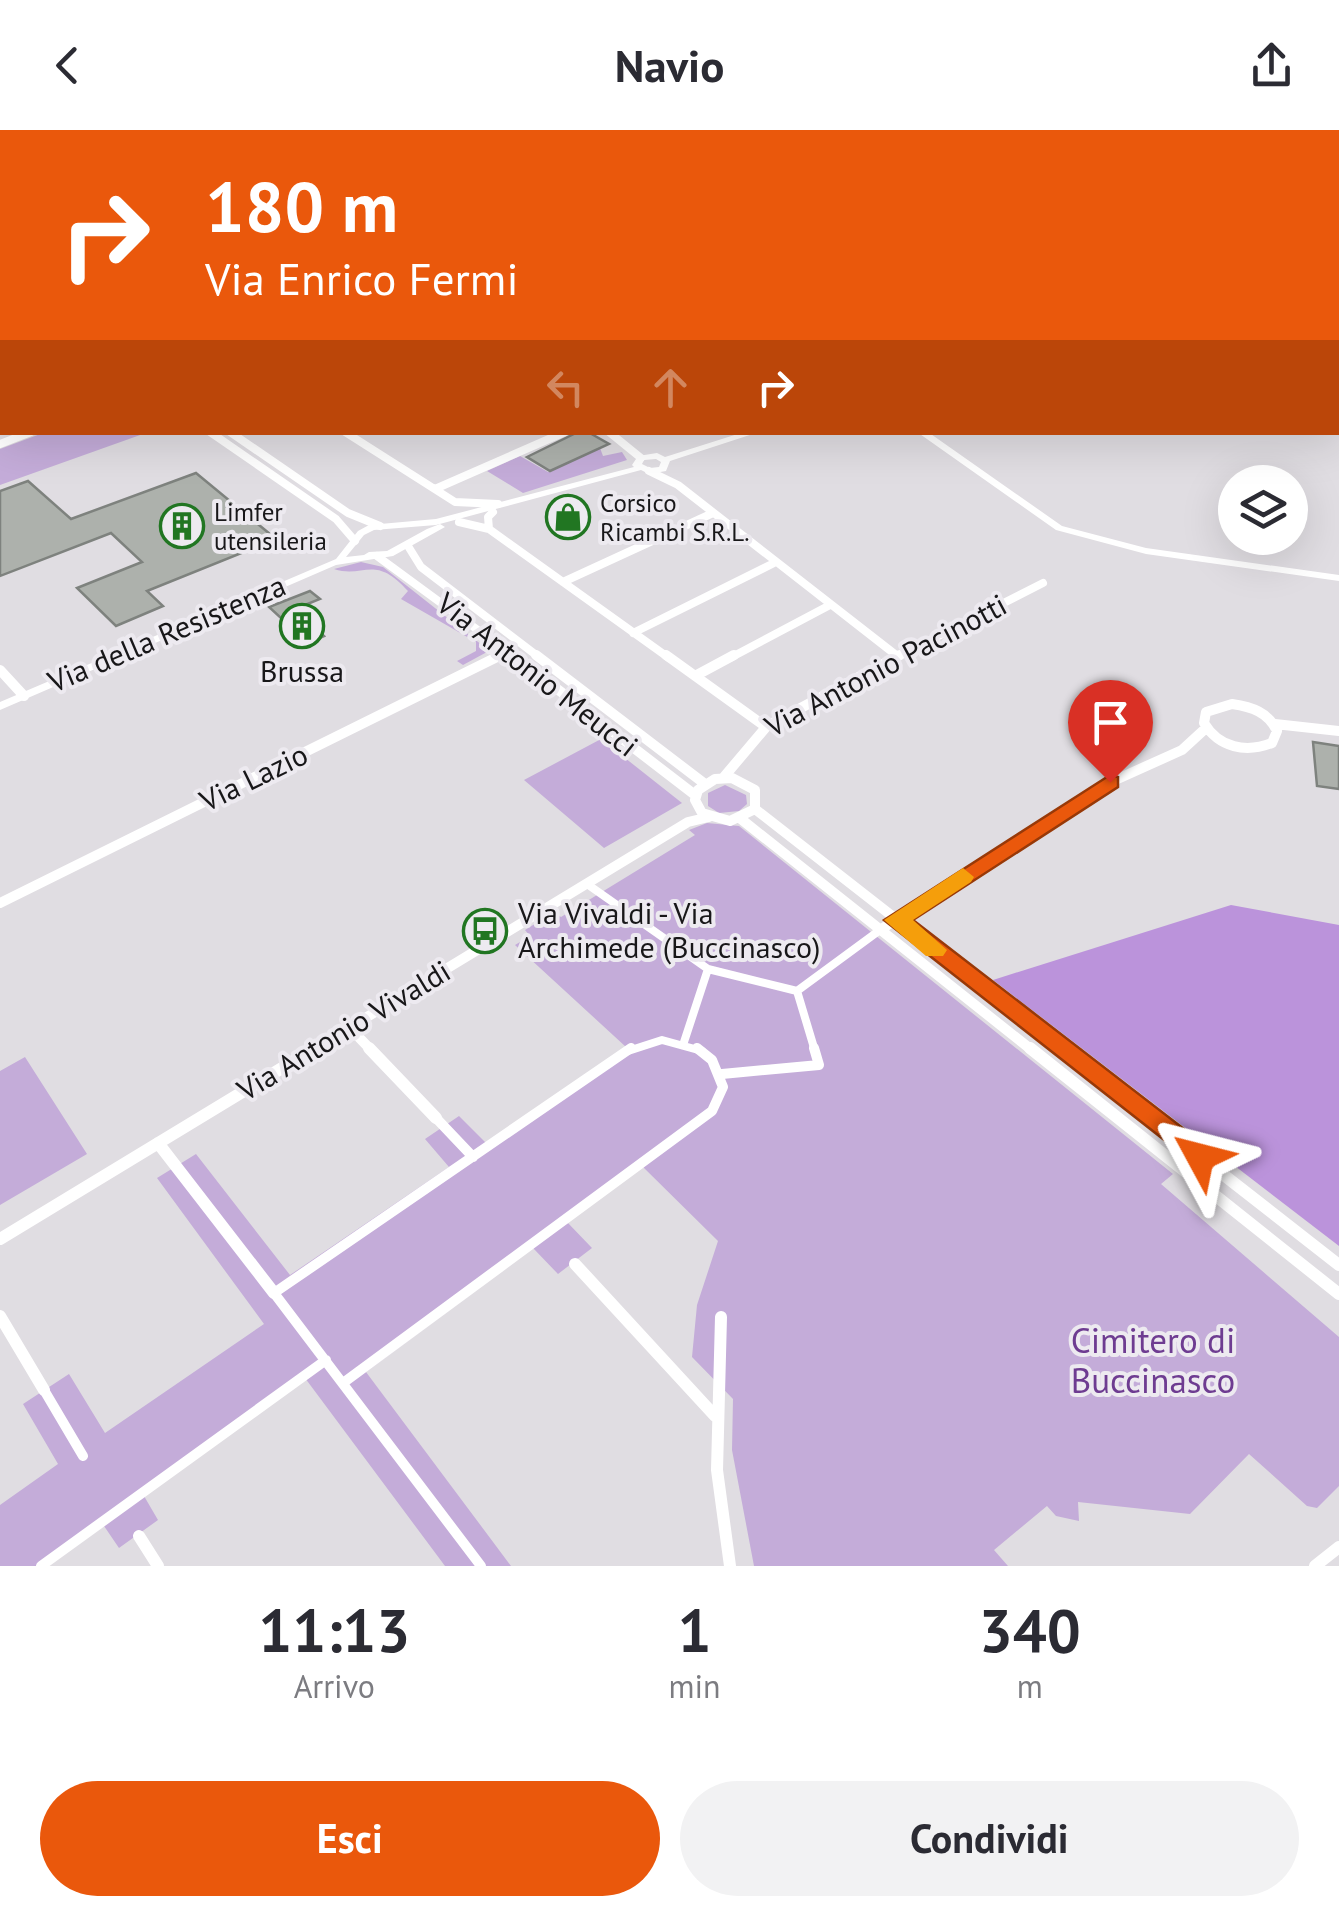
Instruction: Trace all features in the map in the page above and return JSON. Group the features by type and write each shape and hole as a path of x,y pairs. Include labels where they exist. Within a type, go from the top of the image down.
{"street":[{"path":"214,435 336,520 359,550 377,556"},
{"path":"234,435 348,514 380,526 456,519 666,462 746,435"},
{"path":"350,435 455,502 497,508"},
{"path":"436,490 558,435"},
{"path":"612,435 643,466 678,485 896,655"},
{"path":"925,435 1059,528 1146,551 1339,578"},
{"path":"666,462 678,485"},
{"path":"455,502 456,519"},
{"path":"489,529 487,522 497,508"},
{"path":"563,582 713,513"},
{"path":"456,519 489,529 766,727"},
{"name":"Via della Resistenza","path":"0,706 334,562 377,556 410,544 456,519"},
{"name":"Via della Resistenza","path":"334,562 361,533 380,526"},
{"path":"396,526 408,531 410,544"},
{"name":"Via Antonio Meucci","path":"410,544 421,567 705,784"},
{"name":"Via Antonio Meucci","path":"377,556 406,573 695,795"},
{"path":"633,632 776,562"},
{"name":"Via Antonio Pacinotti","path":"748,784 742,760 746,744 766,727 896,655 1044,583"},
{"path":"695,676 830,605"},
{"name":"Via Lazio","path":"0,904 508,652"},
{"path":"0,670 24,696"},
{"path":"1182,750 1206,728 1206,712 1224,704 1250,707 1275,724 1339,731"},
{"path":"587,884 708,970 797,991 880,930 1102,786 1182,750 1212,744 1254,749 1272,743 1278,731 1275,724"},
{"path":"1206,728 1232,746"},
{"name":"Via Antonio Pacinotti","path":"723,778 742,760"},
{"path":"741,819 756,809 758,796 748,784 723,778 705,784 695,795 704,814 741,819 1339,1294"},
{"path":"756,809 1339,1265"},
{"name":"Via Antonio Vivaldi","path":"0,1239 704,814"},
{"path":"684,1042 708,970"},
{"path":"722,1074 819,1066 797,991"},
{"path":"350,1028 473,1157"},
{"path":"274,1293 634,1047 660,1038 684,1042 705,1052 722,1074 720,1101 700,1121 343,1383"},
{"path":"158,1144 481,1566"},
{"path":"576,1264 610,1306 716,1417"},
{"path":"0,1316 83,1456"},
{"path":"721,1318 716,1417 718,1485 730,1566"},
{"path":"41,1566 326,1360"},
{"path":"140,1536 158,1566"},
{"path":"1315,1566 1339,1546"}],"green space":[{"path":"38,435 140,435 0,485 0,449"},
{"path":"600,448 603,456 622,452 627,460 523,493 487,471 520,456 548,472"},
{"path":"361,562 383,567 487,649 487,652 463,665 457,661 476,651 476,642 401,599 408,591 396,580 378,570 334,569"},
{"path":"601,739 682,803 604,848 524,780"},
{"path":"725,785 746,795 747,804 739,811 719,813 708,806 708,793"},
{"name":"Cimitero di Buccinasco","path":"707,823 739,826 1173,1174 1161,1184 1339,1337 1339,1486 1317,1508 1307,1506 1249,1454 1190,1514 1078,1502 1079,1521 1056,1516 1047,1506 994,1550 1008,1566 754,1566 732,1450 733,1399 692,1357 697,1305 718,1241 643,1167 567,1222 592,1248 558,1274 533,1248 366,1372 511,1566 445,1566 305,1378 144,1496 158,1520 119,1548 104,1526 48,1566 0,1566 0,1505 58,1464 23,1404 69,1374 105,1433 264,1324 157,1178 196,1154 290,1275 449,1167 425,1139 459,1116 486,1143 626,1047 515,945 530,936 525,930 554,912 561,917 695,835 689,830"},
{"path":"25,1057 87,1154 0,1205 0,1071"}],"shaded area":[{"path":"1231,905 1339,925 1339,1246 993,980"}],"building":[{"path":"572,435 593,435 609,444 550,471 527,457"},
{"path":"196,473 276,539 147,591 163,606 116,626 77,588 142,562 111,533 0,576 0,491 28,481 71,519"},
{"name":"Brussa","path":"310,591 320,599 295,609 324,636 308,643 269,607"},
{"path":"1313,742 1339,746 1339,789 1317,786"}],"slow traffic":[{"path":"935,950 896,920 963,877"}],"place":[{"name":"Corsico Ricambi S.R.L.","path":"568,517"},
{"name":"Limfer utensileria","path":"182,526"},
{"name":"Brussa","path":"302,626"},
{"name":"Via Vivaldi - Via Archimede (Buccinasco)","path":"485,931"}],"route":[{"path":"1110,782 896,920 1200,1157"}]}
